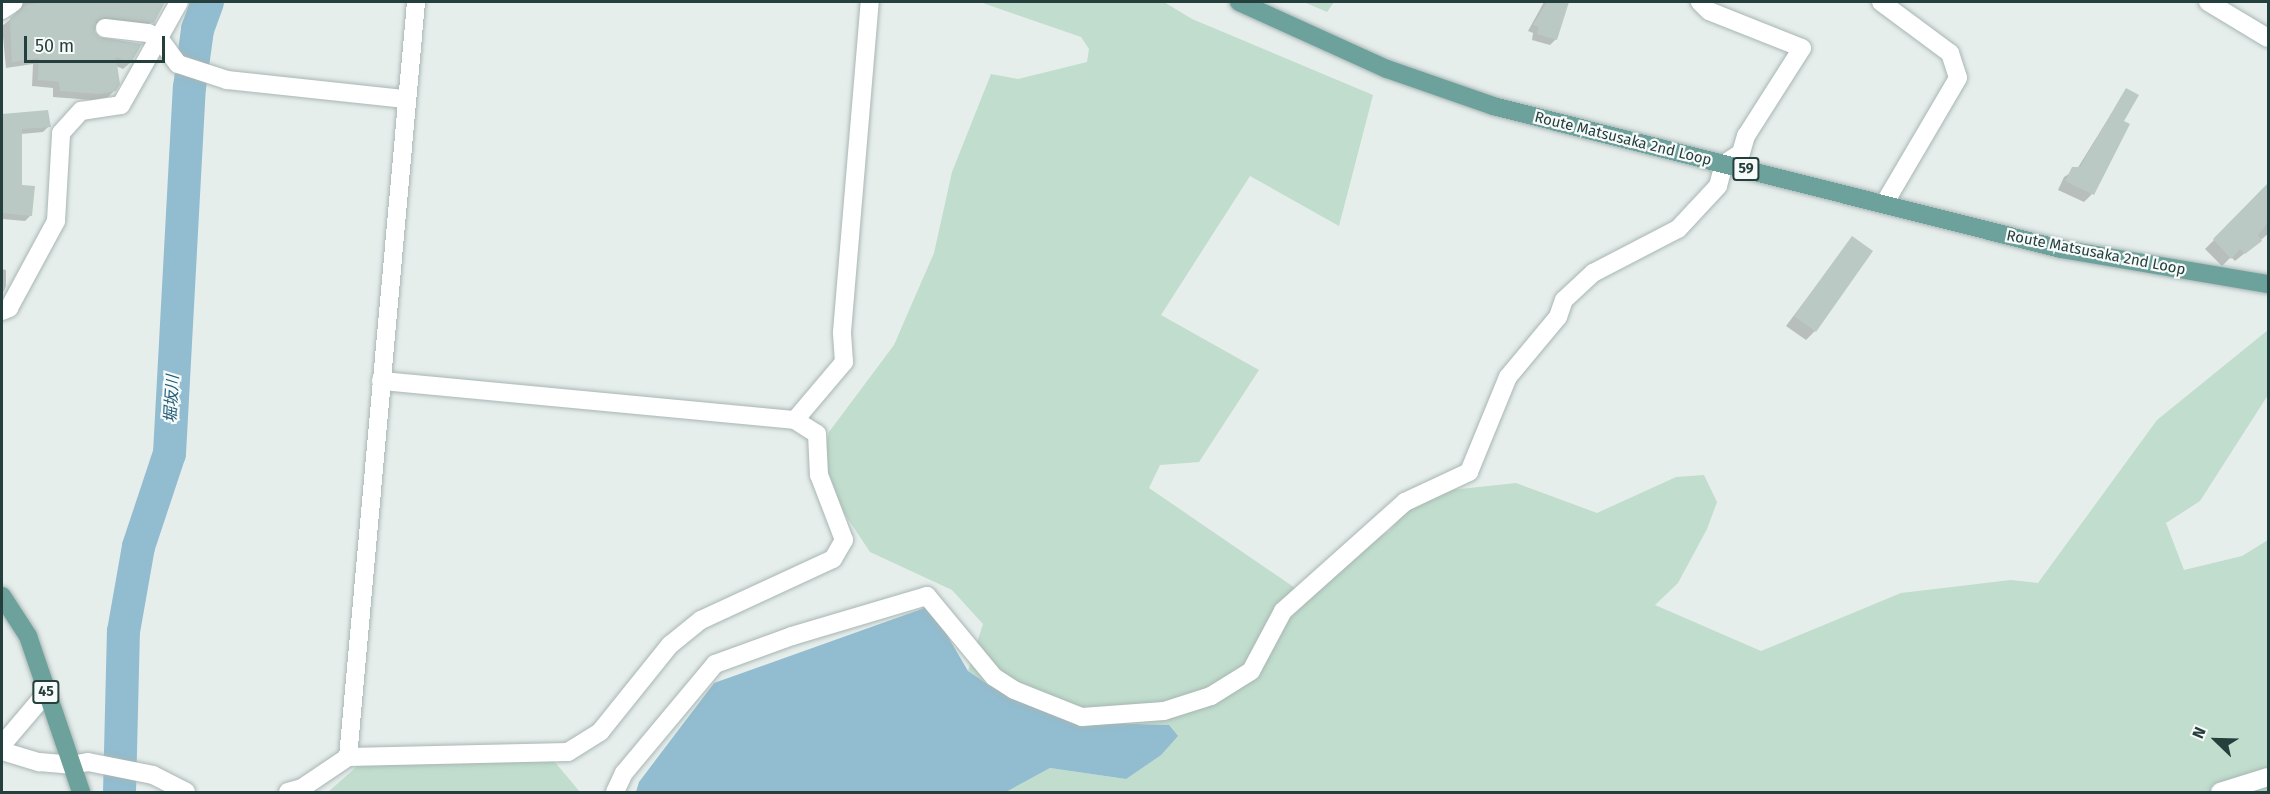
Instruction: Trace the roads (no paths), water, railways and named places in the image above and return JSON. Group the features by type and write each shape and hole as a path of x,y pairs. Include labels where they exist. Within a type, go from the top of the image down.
{"main road":[{"name":"Route Matsusaka 2nd Loop","path":"1239,2 1387,69 1493,106 2061,249 2268,284"},
{"name":"45","path":"2,596 28,636 81,792"}],"street":[{"path":"2,10 14,2"},
{"path":"2,311 9,308 56,221 61,133 81,111 121,105 179,2"},
{"path":"348,758 416,2"},
{"path":"795,420 844,362 842,332 870,2"},
{"path":"615,792 624,773 715,664 792,636 927,596 994,677 1014,690 1082,717 1164,711 1211,696 1251,671 1282,611 1405,502 1469,472 1508,377 1558,317 1564,300 1593,273 1678,229 1718,186 1724,164 1741,153 1746,136 1802,48 1709,11 1700,2"},
{"path":"1881,2 1950,53 1958,78 1884,204"},
{"path":"2208,2 2268,38"},
{"path":"105,28 148,33 159,38 178,64 227,80 406,99"},
{"path":"288,792 302,788 348,758 568,752 600,732 669,645 701,620 833,559 844,540 819,475 817,434 795,420 381,381"},
{"path":"2,745 46,692"},
{"path":"2,751 39,762 71,765 88,762 153,775 186,792"},
{"path":"2220,792 2268,777"}],"water":[{"path":"930,606 968,671 995,689 1023,693 1102,723 1169,725 1178,736 1161,755 1126,779 1050,768 1006,792 636,792 639,782 714,683"}],"waterway":[{"name":"堀坂川","path":"119,792 123,631 138,546 169,453 189,87 197,29 207,2"}]}
